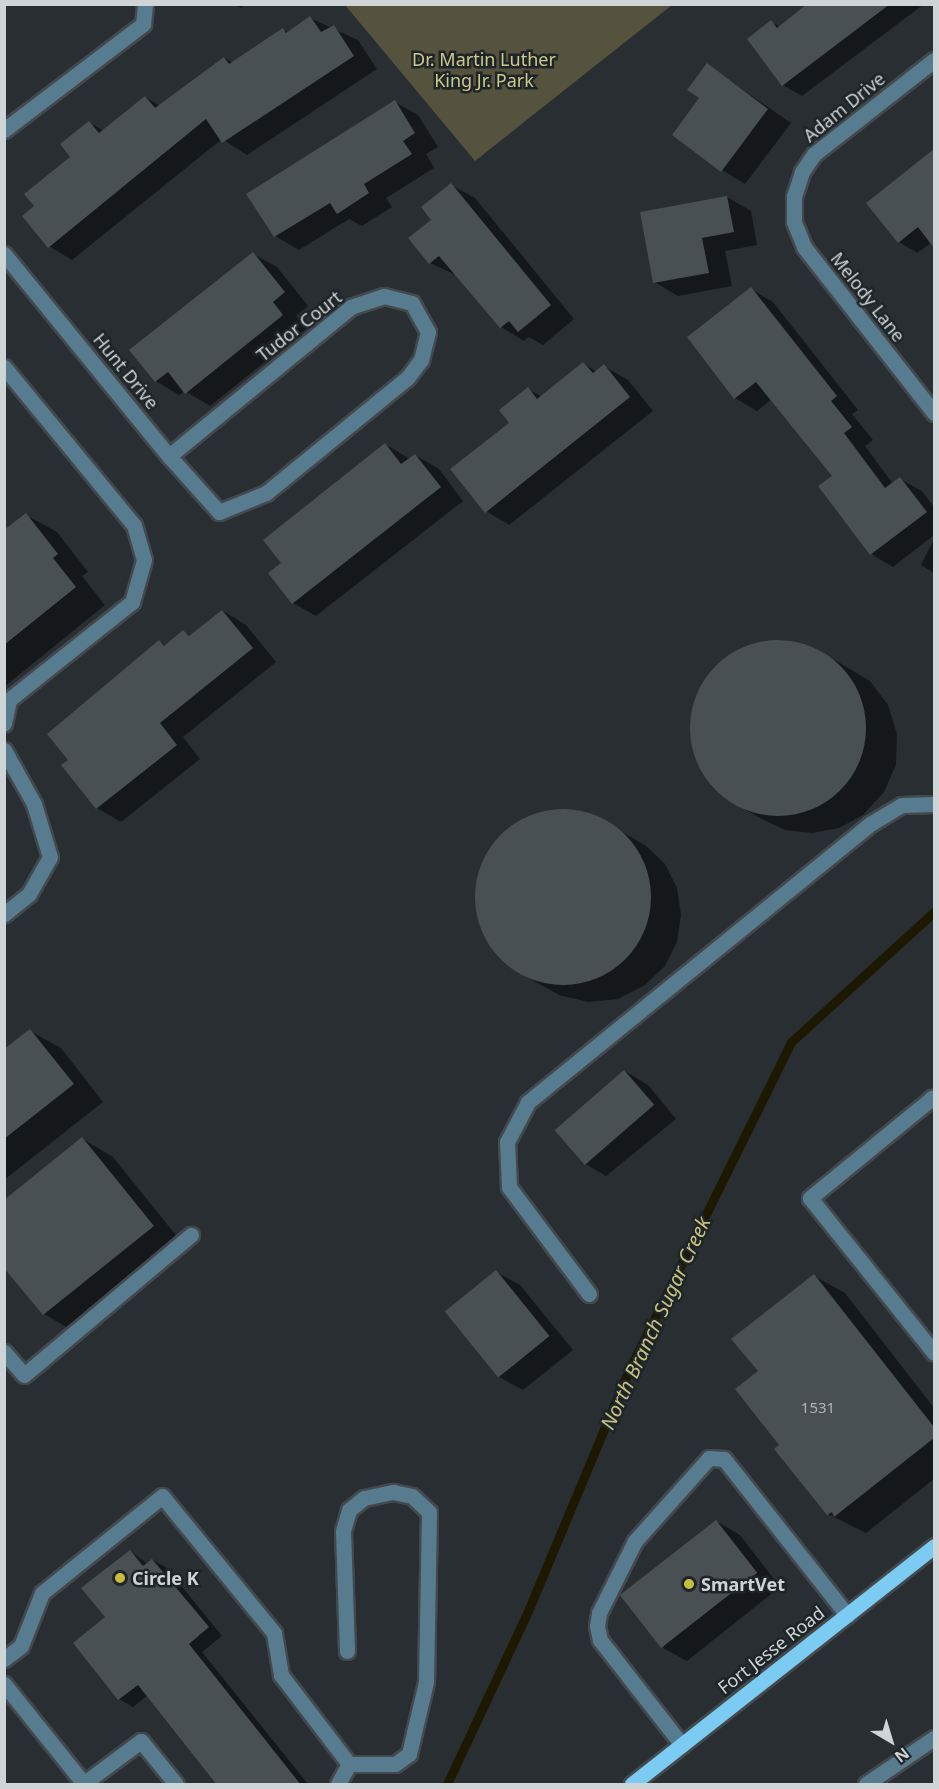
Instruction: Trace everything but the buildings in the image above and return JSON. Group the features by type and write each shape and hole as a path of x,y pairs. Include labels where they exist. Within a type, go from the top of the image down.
{"main road":[{"name":"Fort Jesse Road","path":"632,1785 934,1546"}],"street":[{"path":"4,130 143,24 145,4"},
{"name":"Adam Drive","path":"794,196 802,172 814,154 934,60"},
{"name":"Melody Lane","path":"794,196 794,222 804,247 934,413"},
{"name":"Hunt Drive","path":"4,254 169,456 219,512"},
{"name":"Tudor Court","path":"169,456 351,307 384,296 412,303 428,332 421,360 408,377 266,493 219,512"},
{"path":"4,367 134,525 144,560 132,602 9,700 4,723"},
{"path":"4,750 34,804 50,857 29,894 4,914"},
{"path":"589,1294 509,1188 507,1142 528,1102 870,824 902,805 934,804"},
{"path":"934,1101 932,1098 810,1198 934,1353"},
{"path":"4,1352 24,1375 191,1235"},
{"path":"682,1745 600,1640 597,1626 598,1613 635,1541 709,1458 724,1459 847,1615"},
{"path":"347,1651 343,1531 349,1510 364,1498 393,1492 412,1496 429,1512 426,1682 409,1754 395,1764 349,1764"},
{"path":"4,1659 21,1646 42,1593 162,1496 274,1633 281,1675 349,1764"},
{"path":"4,1684 83,1784 141,1741 176,1785"},
{"path":"866,1785 934,1738"},
{"path":"338,1785 349,1764"}],"green space":[{"name":"Dr. Martin Luther King Jr. Park","path":"345,5 672,5 475,161"}],"waterway":[{"name":"North Branch Sugar Creek","path":"447,1784 528,1611 628,1372 791,1042 934,912"}],"place":[{"name":"Circle K","path":"120,1578"},
{"name":"SmartVet","path":"689,1584"}]}
